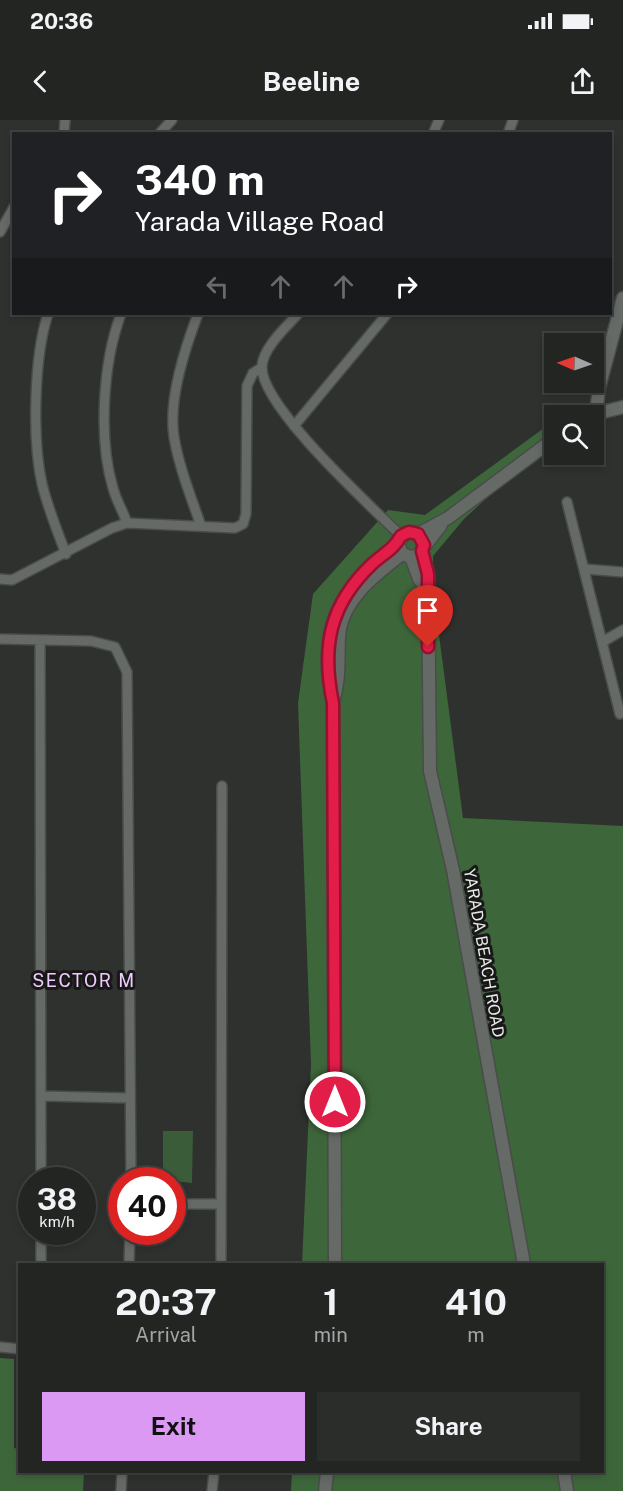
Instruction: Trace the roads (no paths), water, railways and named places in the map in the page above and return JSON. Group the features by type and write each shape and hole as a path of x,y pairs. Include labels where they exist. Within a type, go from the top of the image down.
{"street":[{"path":"161,132 172,120"},
{"path":"0,232 12,211"},
{"path":"595,405 623,298"},
{"path":"48,315 40,337 37,421 42,481 66,554"},
{"path":"121,315 109,370 104,428 113,490 128,523"},
{"path":"198,315 180,372 173,434 201,526"},
{"path":"297,315 266,353 261,368 268,387 294,426 328,464 411,546"},
{"path":"294,426 386,315"},
{"path":"0,579 12,580 66,554 106,531 128,523 235,528 243,524 246,514 247,386 253,373 261,368"},
{"path":"604,411 623,407"},
{"path":"335,1263 333,703 338,685 339,633 344,615 368,582 411,546 544,446"},
{"path":"567,502 604,641 620,714"},
{"name":"YARADA BEACH ROAD","path":"411,546 428,574 426,588 430,771 453,870 524,1263"},
{"path":"585,569 623,572"},
{"path":"604,641 623,630"},
{"path":"0,639 91,641 115,647 127,672 131,1167"},
{"path":"40,640 41,1167"},
{"path":"221,1263 222,786"},
{"path":"41,1096 129,1098"},
{"path":"186,1204 220,1204"},
{"path":"41,1245 41,1263"},
{"path":"129,1263 130,1245"},
{"path":"0,1347 18,1349"},
{"path":"121,1491 122,1473"},
{"path":"212,1491 214,1473"},
{"path":"325,1491 327,1473"},
{"path":"564,1473 567,1491"}],"district":[{"name":"SECTOR M","path":"84,980"}]}
